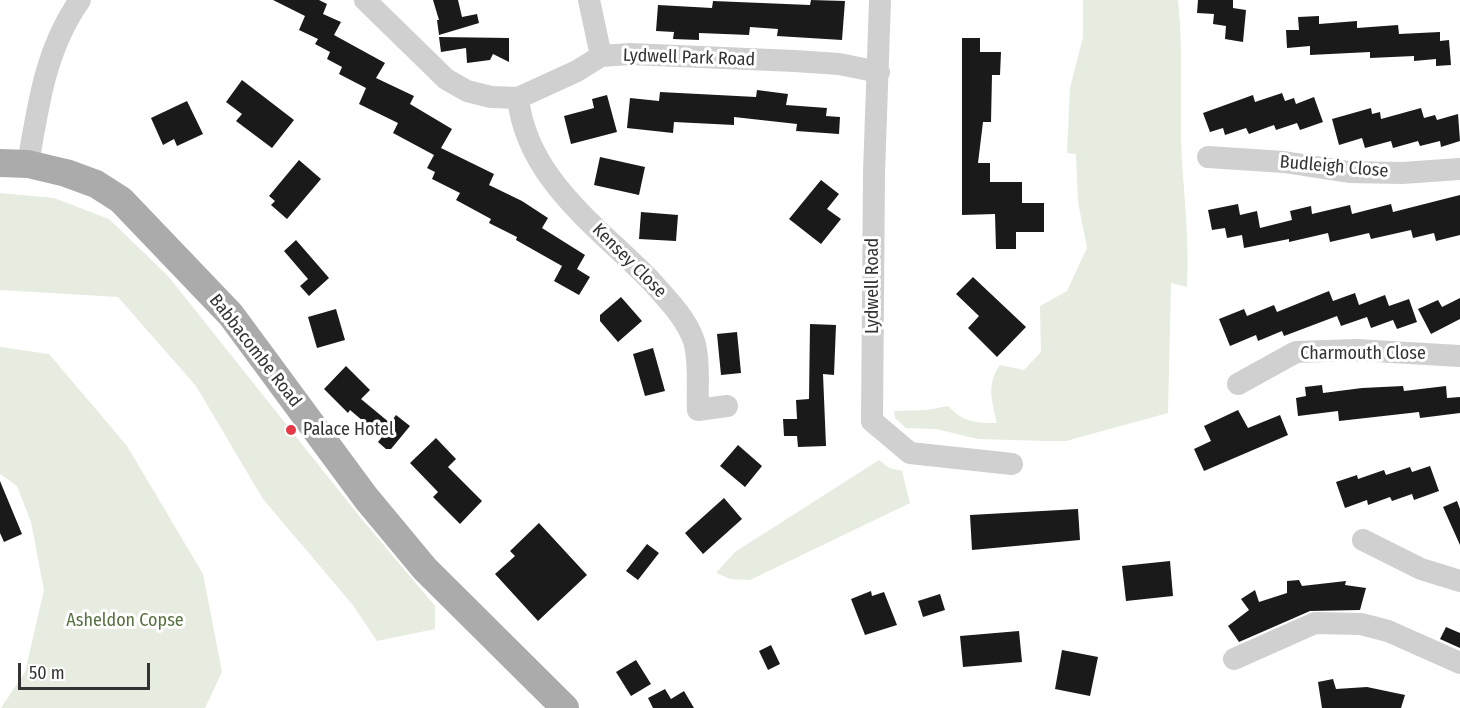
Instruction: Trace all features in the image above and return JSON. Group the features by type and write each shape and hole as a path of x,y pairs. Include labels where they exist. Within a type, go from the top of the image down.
{"main road":[{"name":"Babbacombe Road","path":"0,163 28,164 96,184 121,200 231,315 366,498 424,569 565,708"}],"street":[{"path":"28,164 50,59 57,37 80,0"},
{"name":"Lydwell Park Road","path":"365,0 446,79 467,91 491,97 518,98 577,71 601,56 630,54 839,64 879,72"},
{"path":"589,0 601,56"},
{"name":"Lydwell Road","path":"880,0 874,173 872,421 910,453 1012,464"},
{"name":"Kensey Close","path":"518,98 520,117 534,153 550,177 582,216 638,267 684,321 695,343 698,410 727,406"},
{"name":"Budleigh Close","path":"1208,157 1284,162 1349,172 1402,173 1460,169"},
{"name":"Charmouth Close","path":"1238,384 1296,352 1357,350 1460,356"},
{"path":"1363,540 1421,569 1460,581"},
{"path":"1234,659 1315,623 1370,626 1460,663"}],"green space":[{"path":"1083,0 1178,0 1187,287 1171,283 1168,413 1066,441 978,439 936,429 906,428 895,418 894,411 927,410 948,406 970,421 997,423 991,393 996,372 1000,365 1024,370 1041,352 1040,306 1067,291 1087,248 1078,202 1076,154 1067,153 1070,88 1083,37"},
{"path":"0,193 54,198 109,219 168,276 360,517 435,606 435,629 377,641 352,604 263,499 196,386 118,297 0,290"},
{"name":"Asheldon Copse","path":"0,347 49,354 127,446 203,574 222,672 205,708 1,708 25,672 44,590 31,522 17,486 0,474"},
{"path":"879,460 889,468 902,471 910,503 750,580 730,579 716,573 735,552"}],"building":[{"path":"273,0 319,0 327,4 323,14 341,22 334,35 385,63 376,78 414,96 410,104 452,129 441,148 494,174 489,185 522,201 548,218 542,228 585,255 577,269 590,277 579,295 554,281 562,266 516,240 517,237 489,223 491,219 456,200 460,193 432,179 435,172 427,168 434,155 393,133 398,123 359,104 366,88 339,74 342,67 327,59 330,52 315,44 318,39 299,30 305,16"},
{"path":"433,0 458,0 462,17 477,14 479,23 439,35 437,20 439,20"},
{"path":"811,0 845,1 842,40 777,36 778,29 750,27 749,35 699,33 699,40 673,39 674,32 656,31 658,5 712,8 713,1 810,5"},
{"path":"1198,0 1233,0 1233,8 1246,10 1243,42 1225,39 1226,26 1213,24 1214,14 1197,13"},
{"path":"1319,16 1319,24 1357,21 1357,28 1398,25 1399,34 1440,32 1440,41 1449,40 1451,65 1436,66 1436,59 1414,61 1414,56 1370,58 1370,52 1310,55 1310,46 1287,48 1286,30 1299,30 1298,17"},
{"path":"439,37 509,38 509,62 493,54 490,60 467,63 466,48 441,52"},
{"path":"962,38 980,38 980,52 1001,52 1000,75 992,75 991,122 983,122 978,163 990,163 990,182 1022,182 1022,203 1044,203 1044,232 1016,232 1016,249 996,249 995,214 962,215"},
{"path":"242,80 294,120 272,148 236,121 242,114 226,102"},
{"path":"757,90 788,94 786,105 827,108 826,116 840,117 839,134 796,131 797,124 734,117 734,125 674,122 673,133 627,128 630,98 659,101 660,92 756,97"},
{"path":"1282,93 1285,101 1294,98 1296,104 1314,97 1323,122 1300,130 1297,123 1276,130 1274,125 1249,134 1246,128 1225,135 1223,128 1210,132 1203,113 1253,95 1255,102"},
{"path":"607,95 617,132 571,144 564,116 594,108 592,99"},
{"path":"187,101 203,134 177,146 174,139 163,145 151,118"},
{"path":"1371,108 1372,114 1380,112 1381,119 1421,108 1424,118 1435,115 1437,120 1458,114 1460,141 1441,147 1440,141 1420,146 1418,141 1393,148 1391,141 1365,148 1362,138 1339,145 1332,119"},
{"path":"600,157 645,167 639,195 594,185"},
{"path":"299,160 321,179 287,219 271,205 275,201 269,196"},
{"path":"821,180 839,194 827,209 841,219 821,244 789,219"},
{"path":"1460,195 1460,235 1436,241 1434,233 1413,238 1411,230 1371,239 1369,233 1330,242 1328,233 1289,242 1289,239 1244,248 1242,235 1227,238 1225,228 1212,230 1208,210 1238,204 1240,215 1257,211 1260,228 1292,220 1290,211 1311,206 1312,214 1350,205 1352,214 1391,204 1393,212"},
{"path":"641,212 678,215 676,241 639,239"},
{"path":"296,240 329,278 309,296 300,286 308,279 284,251"},
{"path":"973,277 1026,327 997,357 968,328 979,316 956,294"},
{"path":"1329,291 1333,301 1355,293 1359,305 1385,295 1389,306 1409,299 1417,322 1397,329 1393,320 1371,328 1367,317 1341,326 1337,316 1284,336 1282,331 1258,341 1256,335 1230,346 1219,319 1244,309 1247,316 1274,305 1277,312"},
{"path":"621,297 642,321 618,342 600,321 600,315"},
{"path":"1460,298 1460,319 1431,334 1418,309 1438,300 1442,307"},
{"path":"336,309 345,340 317,348 308,317"},
{"path":"810,324 836,325 834,375 823,374 826,446 798,447 797,436 784,436 783,419 797,419 796,400 809,399"},
{"path":"737,332 741,373 721,375 717,334"},
{"path":"653,348 665,391 645,396 633,354"},
{"path":"346,366 370,390 361,399 390,423 396,415 410,426 391,449 386,449 378,442 382,437 350,410 348,413 324,389"},
{"path":"1322,385 1323,393 1362,388 1403,386 1404,391 1446,386 1447,398 1460,397 1460,413 1420,418 1419,412 1339,421 1338,411 1298,416 1296,398 1306,396 1305,387"},
{"path":"1238,410 1248,428 1280,415 1288,435 1204,471 1194,449 1211,441 1204,426"},
{"path":"436,438 456,459 448,467 482,501 460,524 433,497 438,492 410,463"},
{"path":"738,445 762,466 745,487 720,466"},
{"path":"1430,466 1439,491 1414,500 1412,494 1392,501 1390,497 1368,505 1367,500 1345,508 1336,482 1357,475 1358,479 1384,470 1386,475 1410,467 1412,472"},
{"path":"0,481 22,534 4,542 0,533"},
{"path":"724,498 742,519 703,554 685,533"},
{"path":"1457,501 1460,509 1460,545 1443,507"},
{"path":"1078,509 1080,540 972,550 970,515"},
{"path":"539,523 587,575 538,621 495,574 515,556 510,551"},
{"path":"647,544 659,553 638,580 626,571"},
{"path":"1170,561 1173,596 1126,601 1122,566"},
{"path":"1299,580 1302,586 1346,581 1345,585 1366,588 1360,610 1310,611 1239,642 1228,626 1249,610 1241,599 1255,590 1259,602 1287,593 1287,581"},
{"path":"871,591 872,596 884,592 897,625 865,635 851,599"},
{"path":"940,594 945,610 923,617 918,601"},
{"path":"1446,627 1460,633 1460,648 1440,639"},
{"path":"1019,631 1022,662 963,667 960,636"},
{"path":"771,645 780,664 768,670 759,651"},
{"path":"1062,650 1098,657 1090,696 1055,689"},
{"path":"636,660 651,684 631,696 616,672"},
{"path":"1333,679 1336,689 1367,687 1405,695 1401,708 1322,708 1318,682"},
{"path":"665,689 671,699 684,691 694,708 653,708 648,698"}],"place":[{"name":"Palace Hotel","path":"291,430"}]}
